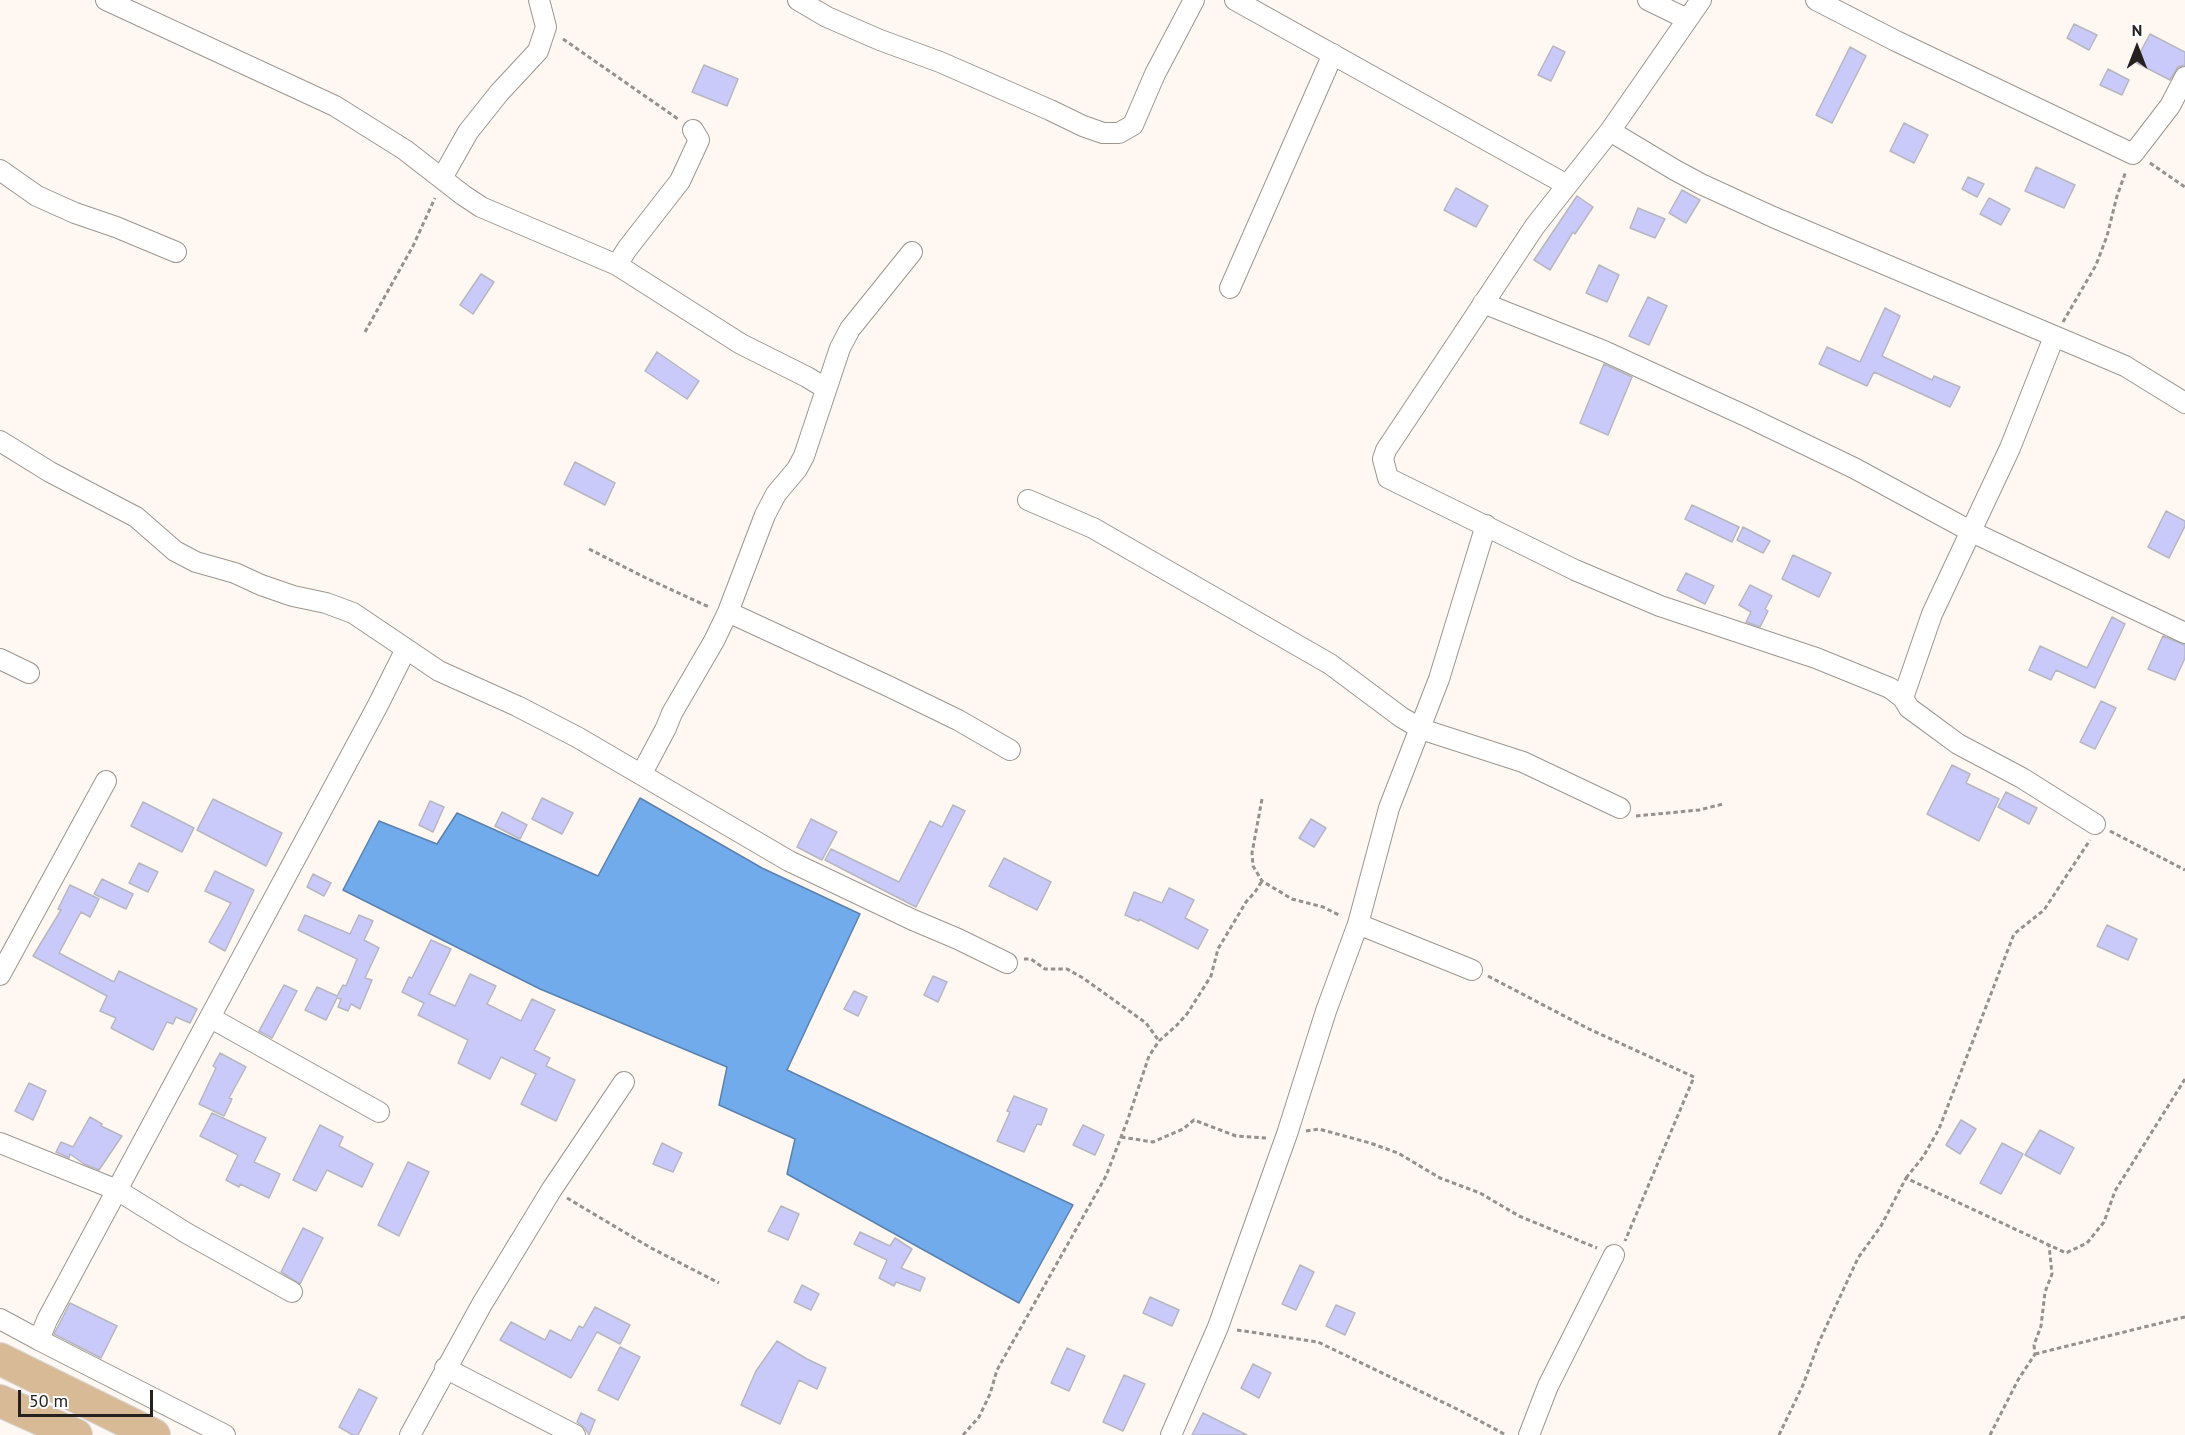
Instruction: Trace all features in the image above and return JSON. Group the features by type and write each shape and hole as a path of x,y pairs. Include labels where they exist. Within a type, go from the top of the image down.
{"main road":[{"path":"0,1359 154,1435"},
{"path":"0,1401 76,1435"}],"street":[{"path":"106,0 335,106 405,150 481,207 617,265 741,344 825,388"},
{"path":"442,178 468,132 499,93 538,51 546,27 539,0"},
{"path":"798,0 827,17 940,62 1083,126 1102,133 1119,133 1133,125 1159,66 1194,0"},
{"path":"1235,0 1567,185"},
{"path":"1648,0 1687,19"},
{"path":"1701,0 1610,131 1535,225 1386,450 1383,459 1388,478 1575,570 1659,606 1846,668 1890,688 1903,698 1909,708 1958,744 2022,778 2095,824"},
{"path":"1816,0 1896,41 2133,154 2170,106 2185,77"},
{"path":"1230,288 1333,54"},
{"path":"617,265 680,181 699,140 693,130"},
{"path":"1610,131 1701,184 1773,217 2125,366 2185,403"},
{"path":"0,170 37,196 176,252"},
{"path":"642,773 672,713 714,641 728,612 765,515 804,456 840,348 850,329 912,252"},
{"path":"1483,303 1604,351 1748,417 1854,468 1972,532 2185,633"},
{"path":"1903,698 1932,615 2010,448 2054,337"},
{"path":"0,441 50,472 136,517 175,551 196,562 235,573 293,596 326,603 353,613 439,671 577,736 789,861 1007,963"},
{"path":"1028,501 1093,528 1330,664 1401,717 1421,729 1523,762 1620,808"},
{"path":"1171,1435 1218,1328 1287,1134 1326,1011 1358,924 1389,808 1421,729 1446,658 1486,525"},
{"path":"728,612 958,720 1010,750"},
{"path":"39,1340 47,1320 378,705 405,650"},
{"path":"0,659 28,673"},
{"path":"0,975 106,782"},
{"path":"1358,924 1472,970"},
{"path":"211,1017 380,1112"},
{"path":"410,1435 482,1304 552,1189 624,1082"},
{"path":"0,1143 117,1190 188,1234 292,1292"},
{"path":"1528,1435 1548,1386 1614,1255"},
{"path":"0,1319 225,1435"},
{"path":"445,1368 574,1435"}],"path":[{"path":"546,27 693,130"},
{"path":"2054,337 2096,265 2107,236 2127,165 2133,154 2185,187"},
{"path":"365,332 413,246 429,214 442,178"},
{"path":"589,549 664,587 712,608 728,612"},
{"path":"1262,799 1252,853 1254,866 1262,881 1292,899 1323,907 1358,924"},
{"path":"1620,808 1637,816 1645,816 1659,812 1699,810 1723,804"},
{"path":"1779,1435 1858,1258 1881,1226 1906,1179 1923,1157 1939,1129 2014,934 2044,910 2090,839 2095,824 2185,870"},
{"path":"963,1435 979,1417 998,1370 1106,1176 1149,1056 1159,1041 1176,1026 1211,976 1218,949 1246,902 1262,881"},
{"path":"1007,963 1018,958 1031,959 1045,969 1067,969 1146,1023 1159,1041"},
{"path":"1121,1137 1153,1142 1182,1129 1194,1120 1236,1136 1263,1138 1319,1129 1398,1153 1440,1179 1480,1193 1519,1216 1614,1255 1629,1237 1694,1077 1607,1038 1485,974 1472,970"},
{"path":"1906,1179 2066,1253 2087,1243 2104,1222 2115,1191 2185,1079"},
{"path":"552,1189 651,1248 719,1283"},
{"path":"1989,1435 2018,1380 2035,1354 2034,1345 2041,1326 2045,1292 2052,1274 2049,1245"},
{"path":"2035,1354 2185,1317"},
{"path":"1218,1328 1318,1342 1506,1435"}],"water":[{"path":"640,798 762,868 860,914 787,1070 1073,1205 1019,1303 787,1174 795,1139 719,1105 727,1067 540,989 343,890 379,821 437,844 457,813 598,876"}],"building":[{"path":"2074,24 2097,35 2089,50 2067,38"},
{"path":"2150,34 2185,52 2185,65 2178,67 2170,80 2135,62"},
{"path":"1553,46 1565,52 1551,81 1538,75"},
{"path":"1850,47 1866,56 1832,123 1816,115"},
{"path":"704,65 738,79 727,106 692,92"},
{"path":"2108,69 2129,80 2122,95 2100,85"},
{"path":"1904,123 1928,135 1914,163 1890,151"},
{"path":"2036,167 2075,185 2064,208 2025,191"},
{"path":"1968,177 1984,184 1977,197 1962,189"},
{"path":"1456,188 1488,206 1476,227 1444,210"},
{"path":"1682,190 1700,200 1686,223 1669,213"},
{"path":"1577,196 1593,207 1575,234 1573,232 1550,270 1534,260"},
{"path":"1989,198 2010,209 2001,225 1980,214"},
{"path":"1638,208 1665,219 1655,238 1630,228"},
{"path":"1599,265 1619,275 1607,302 1586,293"},
{"path":"481,274 494,282 473,314 460,305"},
{"path":"1648,297 1667,306 1649,345 1629,336"},
{"path":"1885,308 1900,316 1882,356 1932,380 1934,376 1960,387 1950,407 1874,372 1867,386 1819,364 1827,347 1860,362"},
{"path":"657,352 699,381 687,399 645,371"},
{"path":"1604,364 1632,377 1608,435 1580,423"},
{"path":"575,462 615,483 605,505 564,484"},
{"path":"1692,505 1739,527 1732,542 1685,519"},
{"path":"2166,511 2185,521 2185,526 2169,558 2148,547"},
{"path":"1743,527 1770,541 1763,553 1737,540"},
{"path":"1793,555 1831,573 1819,597 1782,579"},
{"path":"1686,573 1714,586 1705,604 1677,590"},
{"path":"1750,585 1772,596 1765,609 1768,611 1760,627 1746,622 1751,612 1739,605"},
{"path":"2112,617 2125,624 2095,688 2056,670 2051,680 2029,670 2040,646 2087,668"},
{"path":"2163,636 2185,645 2185,658 2175,680 2148,669"},
{"path":"2101,701 2116,708 2095,749 2080,742"},
{"path":"1952,765 1970,774 1966,783 1999,799 1979,841 1927,814"},
{"path":"2006,792 2037,808 2029,824 1998,807"},
{"path":"542,798 573,813 562,834 532,819"},
{"path":"213,799 282,833 266,866 197,830"},
{"path":"430,801 444,807 433,832 419,825"},
{"path":"143,802 194,828 182,852 131,826"},
{"path":"953,805 965,811 916,907 825,860 831,849 899,882 930,821 942,827"},
{"path":"502,812 527,825 520,839 495,826"},
{"path":"811,819 837,832 822,860 797,847"},
{"path":"1311,819 1326,828 1314,847 1299,838"},
{"path":"1004,858 1051,882 1037,910 989,886"},
{"path":"139,863 158,872 148,892 129,883"},
{"path":"215,871 254,890 225,951 209,942 231,903 205,891"},
{"path":"313,874 331,883 324,896 307,887"},
{"path":"102,879 133,894 126,909 94,894"},
{"path":"70,885 99,899 90,917 81,912 59,953 114,982 119,971 197,1009 190,1023 176,1017 173,1024 167,1022 153,1050 111,1028 116,1018 100,1011 107,996 33,956 61,910 58,909"},
{"path":"1169,888 1194,900 1185,918 1208,930 1198,949 1139,919 1139,921 1125,915 1134,892 1162,903"},
{"path":"305,915 350,934 359,915 373,921 364,940 379,948 365,978 372,980 360,1009 351,1004 348,1011 338,1007 341,999 337,998 326,1020 305,1010 317,987 337,996 343,985 346,986 357,959 298,930"},
{"path":"2107,925 2137,939 2128,960 2097,946"},
{"path":"431,940 451,949 429,994 455,1006 470,974 496,986 487,1004 521,1021 532,999 555,1010 534,1050 550,1058 546,1066 575,1080 556,1121 521,1104 536,1074 501,1057 490,1079 458,1063 468,1040 418,1015 424,1003 402,992 409,977 412,978"},
{"path":"933,976 947,982 938,1002 924,995"},
{"path":"284,985 297,991 272,1038 259,1031"},
{"path":"854,991 867,997 858,1016 844,1009"},
{"path":"220,1053 246,1067 229,1098 232,1099 224,1116 199,1104 216,1068 213,1066"},
{"path":"29,1083 46,1091 33,1120 15,1111"},
{"path":"1014,1096 1047,1109 1041,1125 1037,1124 1024,1152 997,1141 1010,1112 1007,1111"},
{"path":"212,1113 266,1138 254,1162 280,1174 269,1198 226,1180 238,1155 200,1136"},
{"path":"90,1117 102,1124 101,1126 122,1136 99,1170 84,1164 70,1154 69,1158 56,1152 61,1142 73,1147"},
{"path":"1961,1120 1976,1129 1960,1154 1946,1145"},
{"path":"320,1125 343,1137 339,1146 373,1164 362,1187 327,1170 316,1191 293,1180"},
{"path":"1083,1125 1104,1135 1095,1155 1073,1145"},
{"path":"2040,1130 2074,1148 2060,1174 2025,1155"},
{"path":"662,1143 682,1153 673,1172 653,1164"},
{"path":"2002,1143 2023,1154 2001,1194 1980,1183"},
{"path":"408,1162 429,1172 399,1236 378,1225"},
{"path":"781,1206 799,1214 788,1240 768,1231"},
{"path":"303,1228 323,1238 300,1284 281,1272"},
{"path":"860,1232 890,1246 895,1238 912,1249 901,1268 925,1278 920,1291 896,1282 894,1286 879,1278 887,1260 854,1244"},
{"path":"1300,1265 1314,1272 1296,1310 1282,1304"},
{"path":"802,1285 819,1294 811,1310 794,1302"},
{"path":"1150,1297 1179,1310 1172,1326 1143,1313"},
{"path":"70,1303 117,1326 101,1358 54,1334"},
{"path":"1336,1305 1355,1313 1345,1335 1326,1326"},
{"path":"595,1307 630,1325 620,1344 597,1332 571,1378 500,1340 511,1322 545,1340 550,1330 571,1341 579,1326 583,1328"},
{"path":"777,1341 826,1368 817,1389 799,1380 780,1424 741,1405 756,1371"},
{"path":"620,1347 640,1357 618,1400 598,1390"},
{"path":"1067,1348 1085,1356 1069,1391 1051,1383"},
{"path":"1253,1364 1271,1373 1259,1398 1241,1388"},
{"path":"1124,1375 1145,1384 1123,1431 1103,1422"},
{"path":"359,1389 377,1398 358,1435 353,1435 339,1427"},
{"path":"581,1413 595,1420 589,1435 585,1428 577,1422"},
{"path":"1203,1413 1247,1435 1192,1435"}]}
